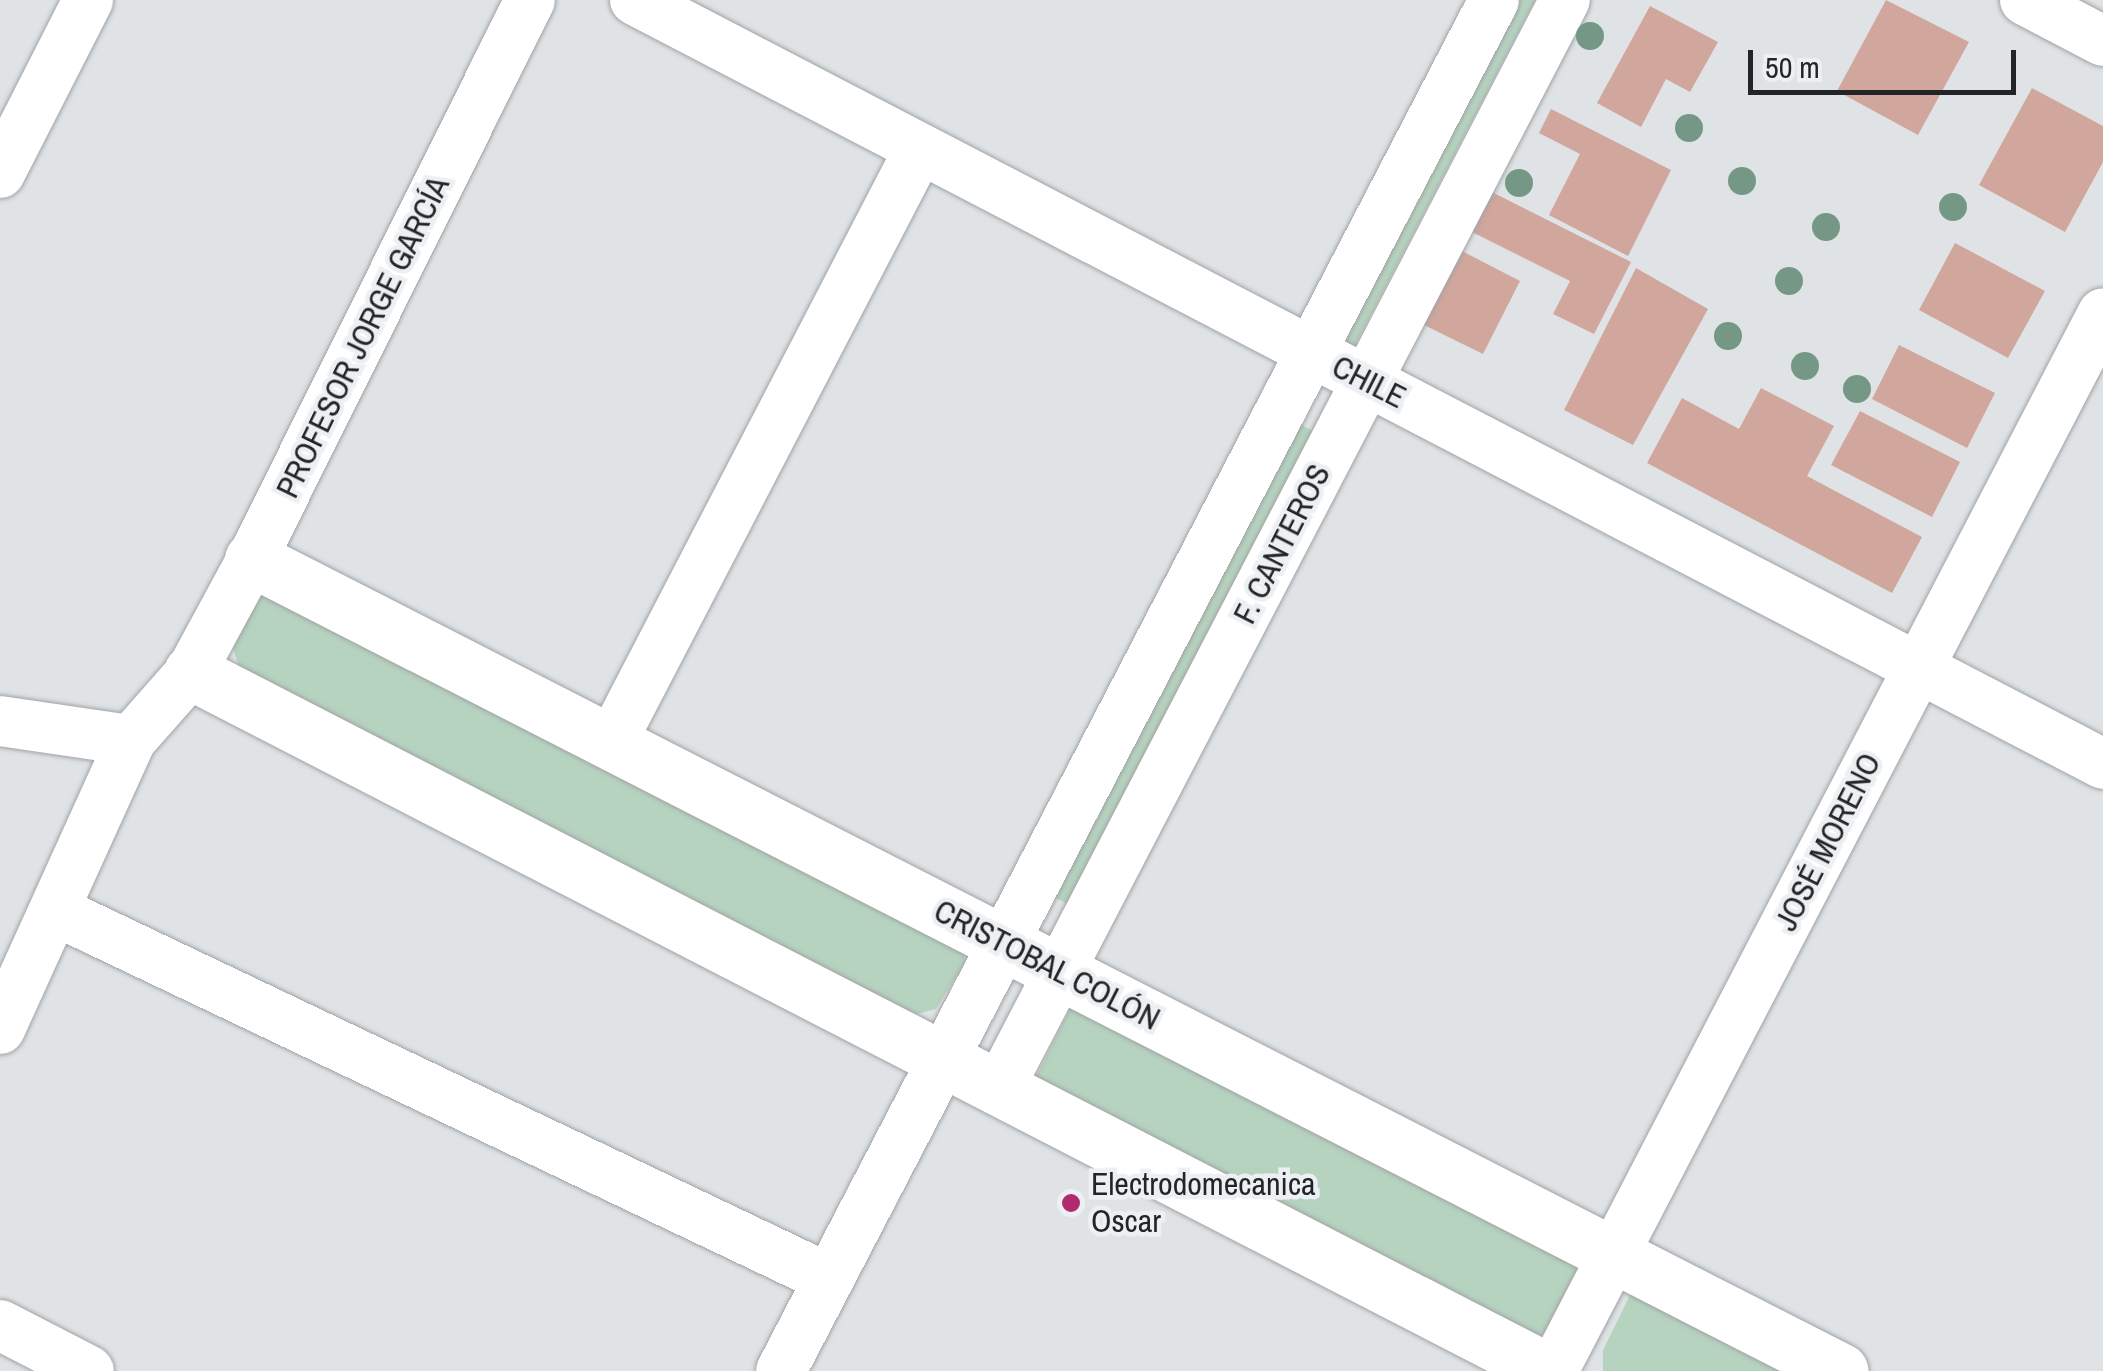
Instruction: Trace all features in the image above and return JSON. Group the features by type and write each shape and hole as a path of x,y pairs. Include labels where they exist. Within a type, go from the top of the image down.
{"main road":[{"name":"CRISTOBAL COLÓN","path":"252,559 1841,1371"},
{"path":"191,672 1550,1371"}],"street":[{"path":"0,173 88,0"},
{"name":"PROFESOR JORGE GARCÍA","path":"0,1029 58,912 130,740 191,672 252,559 530,0"},
{"name":"CHILE","path":"635,0 2103,764"},
{"name":"F. CANTEROS","path":"781,1371 1494,0"},
{"name":"F. CANTEROS","path":"999,1088 1565,0"},
{"path":"2025,0 2103,41"},
{"path":"611,742 920,148"},
{"name":"JOSÉ MORENO","path":"1550,1371 2103,313"},
{"path":"0,722 130,740"},
{"path":"58,912 829,1279"},
{"path":"0,1325 89,1371"}],"green space":[{"path":"1501,0 1535,0 1354,347 1328,334"},
{"path":"1294,421 1321,435 1075,908 1048,894"},
{"path":"275,582 960,936 965,962 936,1009 909,1016 240,670 233,648 244,615"},
{"path":"1073,1003 1578,1254 1580,1275 1553,1331 1527,1337 1031,1087"},
{"path":"1633,1289 1815,1371 1603,1371 1603,1350"}],"building":[{"path":"1886,0 1969,42 1918,135 1837,91"},
{"path":"1650,6 1718,42 1690,92 1666,79 1641,127 1597,103"},
{"path":"2032,88 2103,126 2103,162 2065,232 1979,185"},
{"path":"1551,109 1671,170 1628,256 1549,215 1580,154 1539,133"},
{"path":"1484,188 1631,262 1594,334 1553,314 1570,281 1464,228"},
{"path":"1955,243 2045,291 2008,358 1919,310"},
{"path":"1460,250 1520,281 1483,354 1422,324"},
{"path":"1636,268 1708,309 1633,445 1564,410"},
{"path":"1899,345 1995,393 1967,448 1872,399"},
{"path":"1761,388 1834,426 1807,476 1922,537 1892,593 1647,463 1682,398 1739,429"},
{"path":"1860,411 1960,462 1932,517 1831,465"}],"place":[{"name":"Electrodomecanica Oscar","path":"1071,1203"}]}
